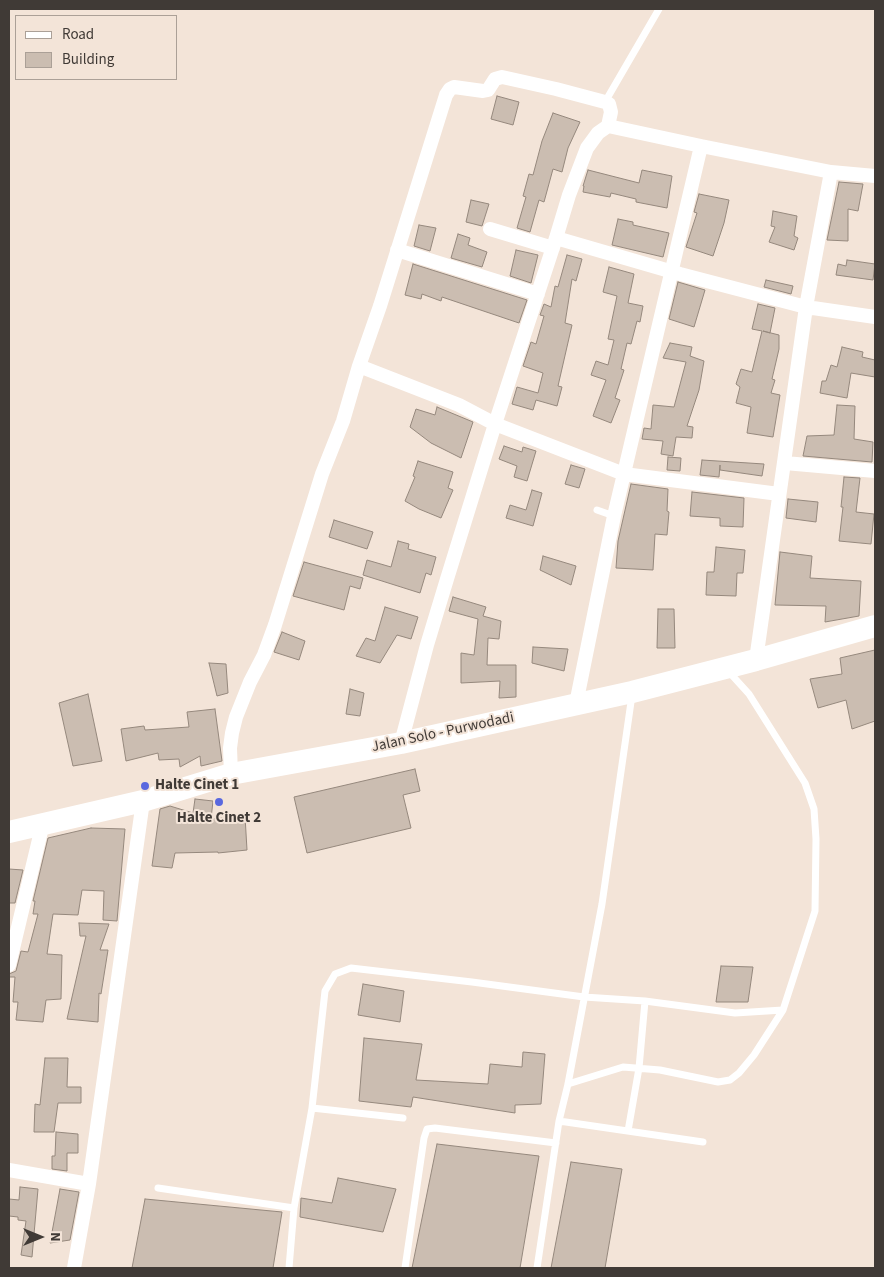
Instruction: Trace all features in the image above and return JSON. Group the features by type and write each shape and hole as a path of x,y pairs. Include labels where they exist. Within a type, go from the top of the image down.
{"main road":[{"name":"Jalan Solo - Purwodadi","path":"9,832 143,801 231,774 401,743 632,692 756,660 875,626"}],"street":[{"path":"231,774 230,748 236,717 250,682 264,655 275,625 322,474 343,421 358,366 446,95 454,87 483,92 488,90 496,79 502,77 556,88 605,102 609,104 611,112 608,126 598,133 587,148 569,195 495,424 427,645 401,743"},
{"path":"608,126 831,172 875,176"},
{"path":"576,704 614,516 701,146"},
{"path":"756,660 806,307 831,172"},
{"path":"490,229 672,271 806,307 875,317"},
{"path":"397,250 538,294"},
{"path":"358,366 459,405 495,424 624,474 779,494"},
{"path":"785,463 875,471"},
{"path":"74,1268 89,1184 143,801"},
{"path":"9,965 43,824"},
{"path":"9,1170 89,1184"}],"lane":[{"path":"605,102 659,9"},
{"path":"597,510 614,516"},
{"path":"568,1084 623,1066 660,1070 718,1082 730,1080 739,1073 754,1054 783,1010 815,911 816,839 814,808 805,783 749,694 725,668"},
{"path":"538,1268 559,1121 568,1084 602,904 632,692"},
{"path":"289,1268 294,1208 312,1108 325,992 335,974 351,968 584,997 645,1001 735,1013 783,1010"},
{"path":"628,1131 639,1068 645,1001"},
{"path":"312,1108 403,1118"},
{"path":"559,1121 703,1142"},
{"path":"405,1268 424,1138 427,1129 435,1128 556,1143"},
{"path":"158,1188 294,1208"}],"building":[{"path":"497,96 519,102 513,125 491,119"},
{"path":"553,113 580,122 568,148 562,172 553,169 544,202 539,200 530,232 517,228 526,197 523,196 529,174 533,175 542,141"},
{"path":"588,170 639,183 642,170 672,176 667,208 636,202 636,199 611,193 610,197 583,192"},
{"path":"839,182 863,184 858,211 848,209 848,241 827,240"},
{"path":"699,194 729,200 724,223 713,256 686,247 697,213 694,212"},
{"path":"471,200 489,204 482,226 466,222"},
{"path":"773,211 797,216 794,236 798,238 794,250 769,242 775,227 771,226"},
{"path":"618,219 633,222 633,225 669,233 663,257 612,245"},
{"path":"419,225 436,228 430,251 414,246"},
{"path":"458,234 470,238 468,245 487,252 482,267 451,258"},
{"path":"516,250 538,255 531,283 510,276"},
{"path":"567,255 582,259 576,281 572,279 565,323 572,325 558,386 562,387 557,406 536,400 533,410 512,404 517,387 538,393 543,373 523,366 531,342 536,344 544,316 540,315 544,304 551,307 555,286 558,287"},
{"path":"847,260 875,264 873,280 836,275 838,264 846,266"},
{"path":"413,264 527,300 519,323 442,297 441,301 422,294 421,299 405,295"},
{"path":"609,267 634,274 628,303 643,306 640,322 637,321 631,344 627,343 621,369 624,370 615,398 620,400 611,423 593,416 606,380 591,375 596,361 608,365 614,340 608,339 617,296 603,292"},
{"path":"766,280 793,286 791,294 764,287"},
{"path":"678,282 705,290 694,327 669,319"},
{"path":"758,304 775,308 770,333 779,335 779,349 772,379 775,380 771,393 780,395 773,437 747,433 751,407 736,403 740,387 736,384 741,369 752,372 762,331 752,329"},
{"path":"670,343 692,347 690,356 704,361 699,390 687,426 693,427 692,438 676,437 673,456 661,454 663,441 642,439 644,428 651,429 653,405 674,407 686,362 663,358"},
{"path":"842,347 863,352 862,357 875,360 875,377 851,373 847,398 820,393 822,381 826,381 831,365 837,367"},
{"path":"837,405 855,406 854,439 873,442 872,462 803,456 807,436 834,435"},
{"path":"437,407 473,422 461,458 431,443 410,427 416,409 435,415"},
{"path":"504,446 522,452 523,447 536,451 527,481 514,477 517,466 499,459"},
{"path":"668,457 681,458 680,471 667,470"},
{"path":"702,460 764,464 762,476 720,470 720,465 719,477 700,475"},
{"path":"418,461 453,472 448,488 453,490 441,518 405,501 415,477 413,476"},
{"path":"571,465 585,469 579,488 565,484"},
{"path":"844,477 860,478 856,512 874,514 871,544 839,541"},
{"path":"631,484 668,489 667,535 655,534 653,570 616,568 618,541"},
{"path":"532,490 542,493 533,526 506,518 510,505 526,510"},
{"path":"692,492 744,498 743,527 720,526 720,518 690,516"},
{"path":"788,499 818,502 816,522 786,518"},
{"path":"334,520 373,532 367,549 329,537"},
{"path":"398,541 409,544 408,549 436,557 431,575 426,573 420,593 363,575 367,560 391,567"},
{"path":"716,547 745,550 743,573 737,573 736,596 706,595 707,572 714,572"},
{"path":"780,552 812,556 810,578 861,581 859,616 825,622 826,606 775,605"},
{"path":"543,556 576,566 571,585 540,570"},
{"path":"304,562 363,578 360,589 350,586 344,610 293,596"},
{"path":"453,597 486,607 483,616 501,621 499,639 488,638 487,665 516,665 516,697 499,698 500,681 461,683 461,653 474,655 478,619 449,611"},
{"path":"385,607 418,617 411,639 397,635 380,663 356,656 366,638 375,641"},
{"path":"658,609 674,609 675,648 657,648"},
{"path":"282,632 305,641 299,660 274,652"},
{"path":"533,647 568,649 564,671 532,663"},
{"path":"875,650 875,721 852,729 846,700 818,708 810,679 842,674 840,658"},
{"path":"209,663 226,664 228,693 217,696"},
{"path":"350,689 364,693 360,716 346,714"},
{"path":"88,694 102,761 73,766 59,703"},
{"path":"215,709 222,761 201,766 200,756 180,767 179,759 159,760 158,753 126,761 121,729 144,726 145,730 189,727 187,712"},
{"path":"415,769 420,791 403,795 411,828 307,853 294,797"},
{"path":"195,799 213,801 211,819 245,816 247,850 218,853 175,853 172,868 152,866 160,809 170,806 193,813"},
{"path":"91,828 125,829 117,921 103,920 104,891 82,890 78,915 53,914 47,954 62,955 61,999 46,1000 43,1022 16,1020 18,1002 13,1002 15,977 9,977 9,974 16,971 21,951 28,952 38,914 33,914 35,901 33,901 48,838"},
{"path":"9,869 23,870 15,903 9,903"},
{"path":"79,923 109,924 100,950 108,950 101,994 99,993 98,1022 67,1019 86,936 80,936"},
{"path":"721,966 753,967 748,1002 716,1002"},
{"path":"363,984 404,991 400,1022 358,1015"},
{"path":"364,1038 422,1044 416,1080 488,1084 490,1064 522,1067 523,1052 545,1054 541,1104 515,1105 515,1113 413,1097 411,1107 359,1101"},
{"path":"45,1058 68,1058 67,1087 81,1087 81,1103 58,1103 54,1132 34,1132 35,1104 40,1105"},
{"path":"56,1132 78,1134 78,1153 67,1153 67,1171 52,1169 52,1156 55,1156"},
{"path":"437,1144 539,1156 520,1268 412,1268"},
{"path":"571,1162 622,1169 605,1268 551,1268"},
{"path":"338,1178 396,1189 383,1232 300,1217 301,1198 332,1203"},
{"path":"20,1187 38,1189 32,1257 21,1255 26,1221 18,1220 18,1217 9,1216 9,1199 19,1200"},
{"path":"60,1189 79,1192 70,1240 50,1243"},
{"path":"145,1199 282,1212 273,1268 132,1268"}],"place":[{"name":"Halte Cinet 1","path":"145,786"},
{"name":"Halte Cinet 2","path":"219,802"}]}
